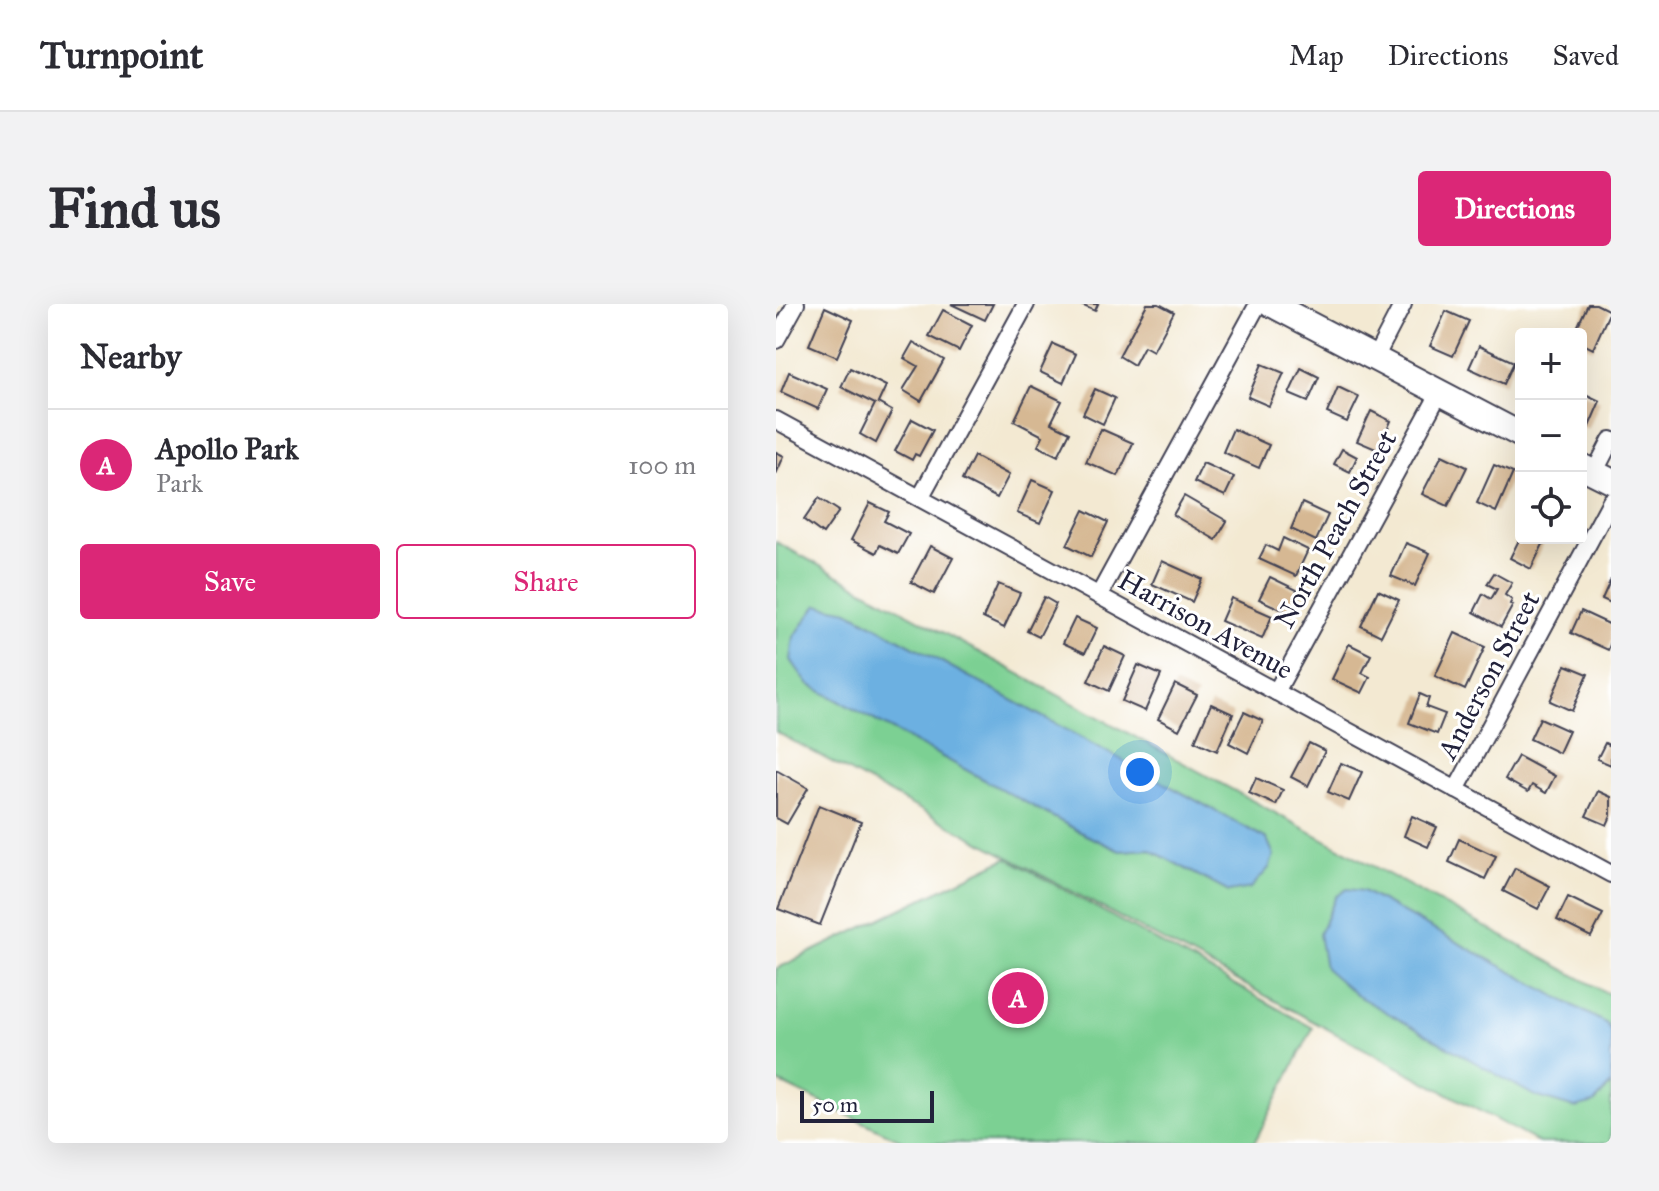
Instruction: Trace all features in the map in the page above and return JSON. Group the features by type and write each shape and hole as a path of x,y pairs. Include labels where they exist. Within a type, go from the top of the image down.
{"main road":[{"path":"1271,304 1515,432"}],"street":[{"path":"776,340 796,304"},
{"path":"920,498 1026,304"},
{"path":"1099,595 1258,304"},
{"path":"1375,358 1403,304"},
{"name":"North Peach Street","path":"1276,692 1440,392"},
{"name":"Harrison Avenue","path":"776,420 1611,874"},
{"path":"1595,473 1611,440"},
{"name":"Anderson Street","path":"1456,790 1611,501"}],"green space":[{"path":"776,542 1611,995 1611,1031 1607,1024 1363,891 1594,1103 1611,1084 1611,1143 1539,1143 776,732","holes":["848,611 1267,839 1229,892 1149,849 1120,851 1086,835 808,684"]},
{"path":"1007,858 1313,1028 1254,1143 907,1143 776,1081 776,969"}],"water":[{"path":"817,605 848,611 1267,839 1274,855 1269,868 1251,888 1229,892 1149,849 1120,851 808,684 791,660 794,637"},
{"path":"1347,889 1363,891 1607,1024 1611,1031 1611,1084 1594,1103 1575,1108 1535,1096 1356,995 1325,968 1319,934 1336,897"}],"building":[{"path":"951,304 993,304 985,320"},
{"path":"1079,304 1098,304 1095,311"},
{"path":"1147,304 1159,304 1174,312 1153,351 1144,346 1134,365 1119,356"},
{"path":"1588,304 1596,304 1610,311 1593,349 1587,346 1587,328 1577,328"},
{"path":"825,307 853,320 837,357 809,345"},
{"path":"943,310 972,325 959,351 929,336"},
{"path":"1446,311 1469,321 1453,356 1430,346"},
{"path":"913,342 944,360 921,401 903,390 918,366 904,358"},
{"path":"1053,344 1076,354 1063,383 1040,372"},
{"path":"1479,346 1514,362 1504,384 1469,368"},
{"path":"1262,364 1284,373 1269,406 1248,397"},
{"path":"850,368 886,386 878,403 892,411 876,443 860,434 875,404 841,387"},
{"path":"1301,368 1319,377 1308,402 1289,394"},
{"path":"789,372 827,389 818,409 781,392"},
{"path":"1031,386 1062,401 1051,423 1070,432 1058,456 1038,446 1043,436 1014,421"},
{"path":"1338,387 1359,397 1347,422 1327,413"},
{"path":"1095,389 1115,398 1103,424 1083,414"},
{"path":"1587,395 1600,401 1587,429"},
{"path":"1371,411 1391,421 1378,450 1357,441"},
{"path":"912,419 933,430 919,456 915,454 912,460 895,451"},
{"path":"1101,429 1133,443 1118,476 1086,462"},
{"path":"1233,429 1269,445 1259,468 1223,452"},
{"path":"1342,449 1357,457 1350,472 1334,464"},
{"path":"776,452 784,456 776,474"},
{"path":"1442,455 1467,467 1448,506 1422,494"},
{"path":"974,456 1009,475 997,498 962,480"},
{"path":"1203,463 1234,477 1225,496 1194,482"},
{"path":"1494,465 1513,473 1496,512 1477,503"},
{"path":"1032,480 1055,490 1040,523 1017,513"},
{"path":"1184,496 1227,521 1216,540 1173,515"},
{"path":"819,498 839,511 823,534 804,520"},
{"path":"870,503 889,512 884,521 909,534 898,554 880,545 876,553 851,540"},
{"path":"1302,503 1328,515 1316,541 1291,529"},
{"path":"1084,510 1108,522 1091,557 1067,545"},
{"path":"1283,538 1308,550 1296,576 1259,559 1266,545 1278,551"},
{"path":"1406,543 1430,553 1415,586 1391,576"},
{"path":"1517,544 1543,544 1531,569 1510,558"},
{"path":"930,546 953,558 934,594 911,582"},
{"path":"1162,561 1202,579 1192,602 1152,584"},
{"path":"1494,573 1512,583 1505,595 1513,605 1501,627 1474,612 1483,594 1491,599 1497,589 1487,584"},
{"path":"1270,577 1301,592 1291,614 1259,599"},
{"path":"1611,579 1611,603 1602,599"},
{"path":"998,584 1020,593 1004,628 983,618"},
{"path":"1378,590 1399,600 1381,636 1361,626"},
{"path":"1044,597 1056,604 1039,637 1027,631"},
{"path":"1231,598 1272,616 1262,639 1221,621"},
{"path":"1581,611 1611,625 1608,650 1571,633"},
{"path":"1075,618 1097,628 1085,653 1063,643"},
{"path":"1455,633 1485,647 1465,690 1435,676"},
{"path":"1349,644 1371,655 1362,673 1370,677 1362,693 1332,679"},
{"path":"1104,646 1125,656 1109,691 1088,681"},
{"path":"1138,665 1161,675 1145,711 1122,701"},
{"path":"1566,665 1588,674 1572,711 1550,701"},
{"path":"1175,684 1197,695 1179,730 1158,719"},
{"path":"1420,694 1429,698 1426,707 1445,714 1437,734 1409,723"},
{"path":"1211,704 1233,714 1217,751 1195,741"},
{"path":"1244,712 1263,721 1248,753 1229,743"},
{"path":"1540,718 1569,731 1559,753 1530,739"},
{"path":"1309,743 1325,751 1308,786 1291,777"},
{"path":"1605,743 1611,746 1611,765 1597,759"},
{"path":"1518,756 1555,776 1546,793 1532,785 1528,792 1505,779"},
{"path":"1341,763 1362,772 1349,801 1328,792"},
{"path":"776,770 808,788 787,824 776,818"},
{"path":"1256,778 1283,790 1276,805 1249,793"},
{"path":"1598,791 1611,797 1611,816 1607,825 1586,816"},
{"path":"819,805 861,822 820,925 778,909"},
{"path":"1412,816 1437,827 1428,847 1404,836"},
{"path":"1459,839 1496,856 1485,879 1449,862"},
{"path":"1515,868 1550,886 1538,909 1503,891"},
{"path":"1568,897 1603,914 1591,937 1557,920"}],"place":[{"name":"Apollo Park","path":"1018,998"}]}
